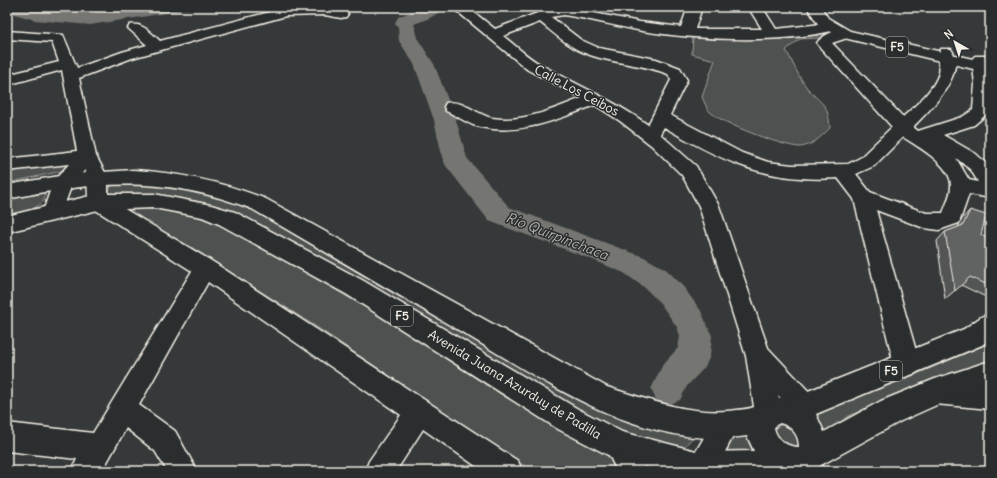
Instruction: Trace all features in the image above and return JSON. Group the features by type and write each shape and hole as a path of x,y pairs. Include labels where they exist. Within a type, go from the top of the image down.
{"highway":[{"name":"F5","path":"814,7 817,14 831,26 846,34 985,64"},
{"name":"F5","path":"826,7 834,19 853,29 947,55"},
{"name":"Avenida Juana Azurduy de Padilla","path":"7,224 53,212 98,190 155,177 185,180 212,186 238,194 259,204 601,398 666,419 708,424 726,425 781,413 907,365 973,337 990,325"},
{"name":"Avenida Juana Azurduy de Padilla","path":"7,192 63,182 154,201 178,204 204,210 226,218 354,287 568,419 618,445 700,469 747,467 801,458 891,411 935,392 990,373"},
{"path":"781,413 797,416 810,430 814,438 814,447 801,458 772,452 765,444 759,428 781,413"}],"street":[{"path":"462,11 484,7"},
{"path":"686,32 695,7"},
{"path":"755,7 771,32"},
{"path":"7,80 69,70 285,12 325,11 341,14"},
{"name":"Calle Los Ceibos","path":"462,11 494,34 533,67 596,99 626,117 651,136 689,171 709,206 758,356 781,413"},
{"path":"494,34 553,12 571,12 650,28 718,34 814,30 831,26"},
{"path":"542,17 576,43 595,52 656,64 674,71 679,80 651,136"},
{"path":"135,28 157,46"},
{"path":"846,34 827,39 824,43 906,129 948,160 957,174 961,186 952,218 939,222 924,220 863,197"},
{"path":"7,35 58,38 69,70 87,156 98,190 205,268 508,471"},
{"path":"660,117 710,145 746,162 785,171 844,173 857,169 868,162 906,129 938,88 947,73 947,55"},
{"path":"906,129 968,121 981,112 985,64"},
{"path":"452,106 478,120 501,125 520,123 554,114 596,99"},
{"path":"906,129 972,161 982,169 989,181 988,187 985,190 961,186"},
{"path":"679,162 710,145"},
{"path":"7,165 40,160 87,156"},
{"path":"53,212 63,182 87,156"},
{"path":"844,173 863,197 907,365"},
{"path":"7,437 92,460 205,268"},
{"name":"Calle Los Ceibos","path":"758,356 781,413"},
{"path":"935,392 990,397"},
{"path":"122,409 165,440 183,471"},
{"path":"378,471 419,412"},
{"path":"700,469 726,425"},
{"path":"618,445 632,471"}],"shaded area":[{"path":"814,32 819,38 800,39 786,50 805,85 824,106 828,114 830,128 816,140 803,147 779,143 725,122 709,111 702,97 715,60 692,54 693,37"},
{"path":"65,163 68,165 66,169 62,171 7,183 7,168"},
{"path":"113,182 194,189 244,205 391,287 613,417 652,429 695,435 683,448 653,442 617,430 554,396 238,215 206,203 174,197 142,195 107,196"},
{"path":"42,191 45,193 44,198 42,203 37,207 25,212 7,216 7,197"},
{"path":"113,208 163,209 215,221 374,312 614,459 622,471 532,471 315,326 191,247 154,227"},
{"path":"990,343 990,364 893,396 849,416 822,435 804,416 898,382"},
{"path":"781,425 793,429 799,439 797,446 794,448 782,446 774,431"},
{"path":"751,434 756,456 716,455 722,437"}],"building":[{"path":"970,210 986,215 981,235 990,239 990,286 970,277 955,291 945,232 963,225"}],"waterway":[{"name":"Río Quirpinchaca","path":"11,7 35,14 90,19 173,7"},
{"name":"Río Quirpinchaca","path":"435,7 422,15 405,21 404,23 407,27 409,41 424,64 445,120 455,160 499,214 601,251 634,265 656,279 671,294 690,321 696,336 693,356 684,363 672,379 668,389"},
{"path":"7,14 17,9"}]}
